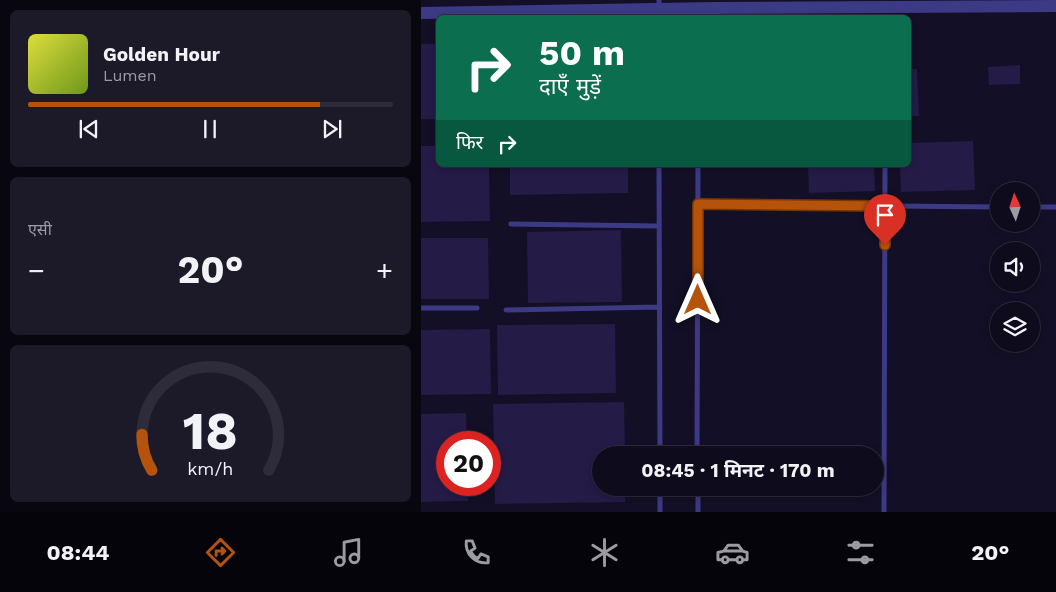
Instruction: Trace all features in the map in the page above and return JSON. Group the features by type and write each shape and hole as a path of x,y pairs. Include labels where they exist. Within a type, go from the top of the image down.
{"street":[{"path":"421,13 490,15 615,14 659,9 1017,3 1056,6"}],"lane":[{"path":"659,167 660,446"},
{"path":"697,446 698,167"},
{"path":"884,512 885,167"},
{"path":"698,204 990,207"},
{"path":"1040,207 1056,207"},
{"path":"511,224 659,226"},
{"path":"506,310 659,306"},
{"path":"421,308 477,308"},
{"path":"660,496 660,512"},
{"path":"697,496 698,512"}],"building":[{"path":"421,44 436,44 436,119 421,119"},
{"path":"1020,65 1020,84 989,85 988,67"},
{"path":"911,69 917,69 919,116 911,116"},
{"path":"973,141 975,190 901,192 900,167 911,167 911,143"},
{"path":"421,146 436,146 436,167 489,167 490,221 421,222"},
{"path":"510,167 628,167 628,193 510,195"},
{"path":"808,167 874,167 875,191 809,193"},
{"path":"621,230 622,302 528,303 527,232"},
{"path":"421,238 488,238 489,299 421,299"},
{"path":"615,324 616,393 498,395 497,325"},
{"path":"490,329 491,394 421,395 421,330"},
{"path":"624,402 625,446 592,446 592,496 625,496 625,502 495,504 495,496 501,496 501,431 494,431 493,404"},
{"path":"466,413 467,431 436,431 436,496 468,496 468,501 421,502 421,414"}],"route":[{"path":"698,300 698,204 885,206 885,245"}]}
